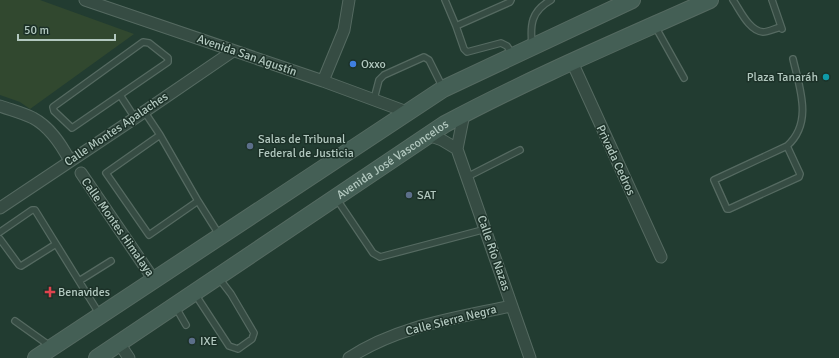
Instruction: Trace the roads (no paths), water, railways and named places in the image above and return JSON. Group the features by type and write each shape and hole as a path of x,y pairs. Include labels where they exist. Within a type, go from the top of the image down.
{"main road":[{"path":"36,358 443,89 632,0"},
{"name":"Avenida José Vasconcelos","path":"97,358 428,135 464,114 572,62 710,0"}],"street":[{"name":"Avenida San Agustín","path":"85,0 323,81 407,112"},
{"path":"323,81 344,30 349,0"},
{"name":"Calle Montes Apalaches","path":"0,208 233,51"},
{"name":"Privada Cedros","path":"572,62 661,257"},
{"path":"0,106 33,119 41,124 61,144 70,161"},
{"path":"428,135 442,140 457,149 464,114"},
{"name":"Calle Río Nazas","path":"457,149 530,358"},
{"name":"Calle Montes Himalaya","path":"81,173 154,280"},
{"name":"Calle Sierra Negra","path":"349,358 368,347 435,322 511,306"},
{"path":"119,343 129,358"}],"lane":[{"path":"445,0 464,49 467,52 501,43 507,46 513,55"},
{"path":"456,26 510,2 511,0"},
{"path":"532,46 532,20 542,5 551,0"},
{"path":"732,0 751,26 756,30 763,32 782,28 772,0"},
{"path":"655,25 684,78"},
{"path":"143,42 149,43 168,58 168,62 120,96 72,128 53,110 53,107 143,42"},
{"path":"374,99 379,80 384,75 424,57 429,60 443,89"},
{"path":"787,146 800,174 799,177 727,209 714,180 787,146 794,140 799,132 803,109 801,92 793,59"},
{"path":"120,96 135,118"},
{"path":"144,111 160,135 198,202 220,236"},
{"path":"160,135 106,173 106,175 149,235 198,202"},
{"path":"467,177 520,150"},
{"path":"336,198 373,253 380,257 486,229"},
{"path":"0,232 34,209 37,211 100,315"},
{"path":"0,239 21,266 56,244"},
{"path":"79,280 111,261"},
{"path":"194,293 229,346 238,349 252,340 254,334 231,294 218,277"},
{"path":"175,306 186,325"},
{"path":"15,321 52,348"}],"place":[{"name":"Oxxo","path":"353,64"},
{"name":"Plaza Tanaráh","path":"826,77"},
{"name":"Salas de Tribunal Federal de Justicia","path":"250,146"},
{"name":"SAT","path":"409,195"},
{"name":"Benavides","path":"50,292"},
{"name":"IXE","path":"192,341"}]}
